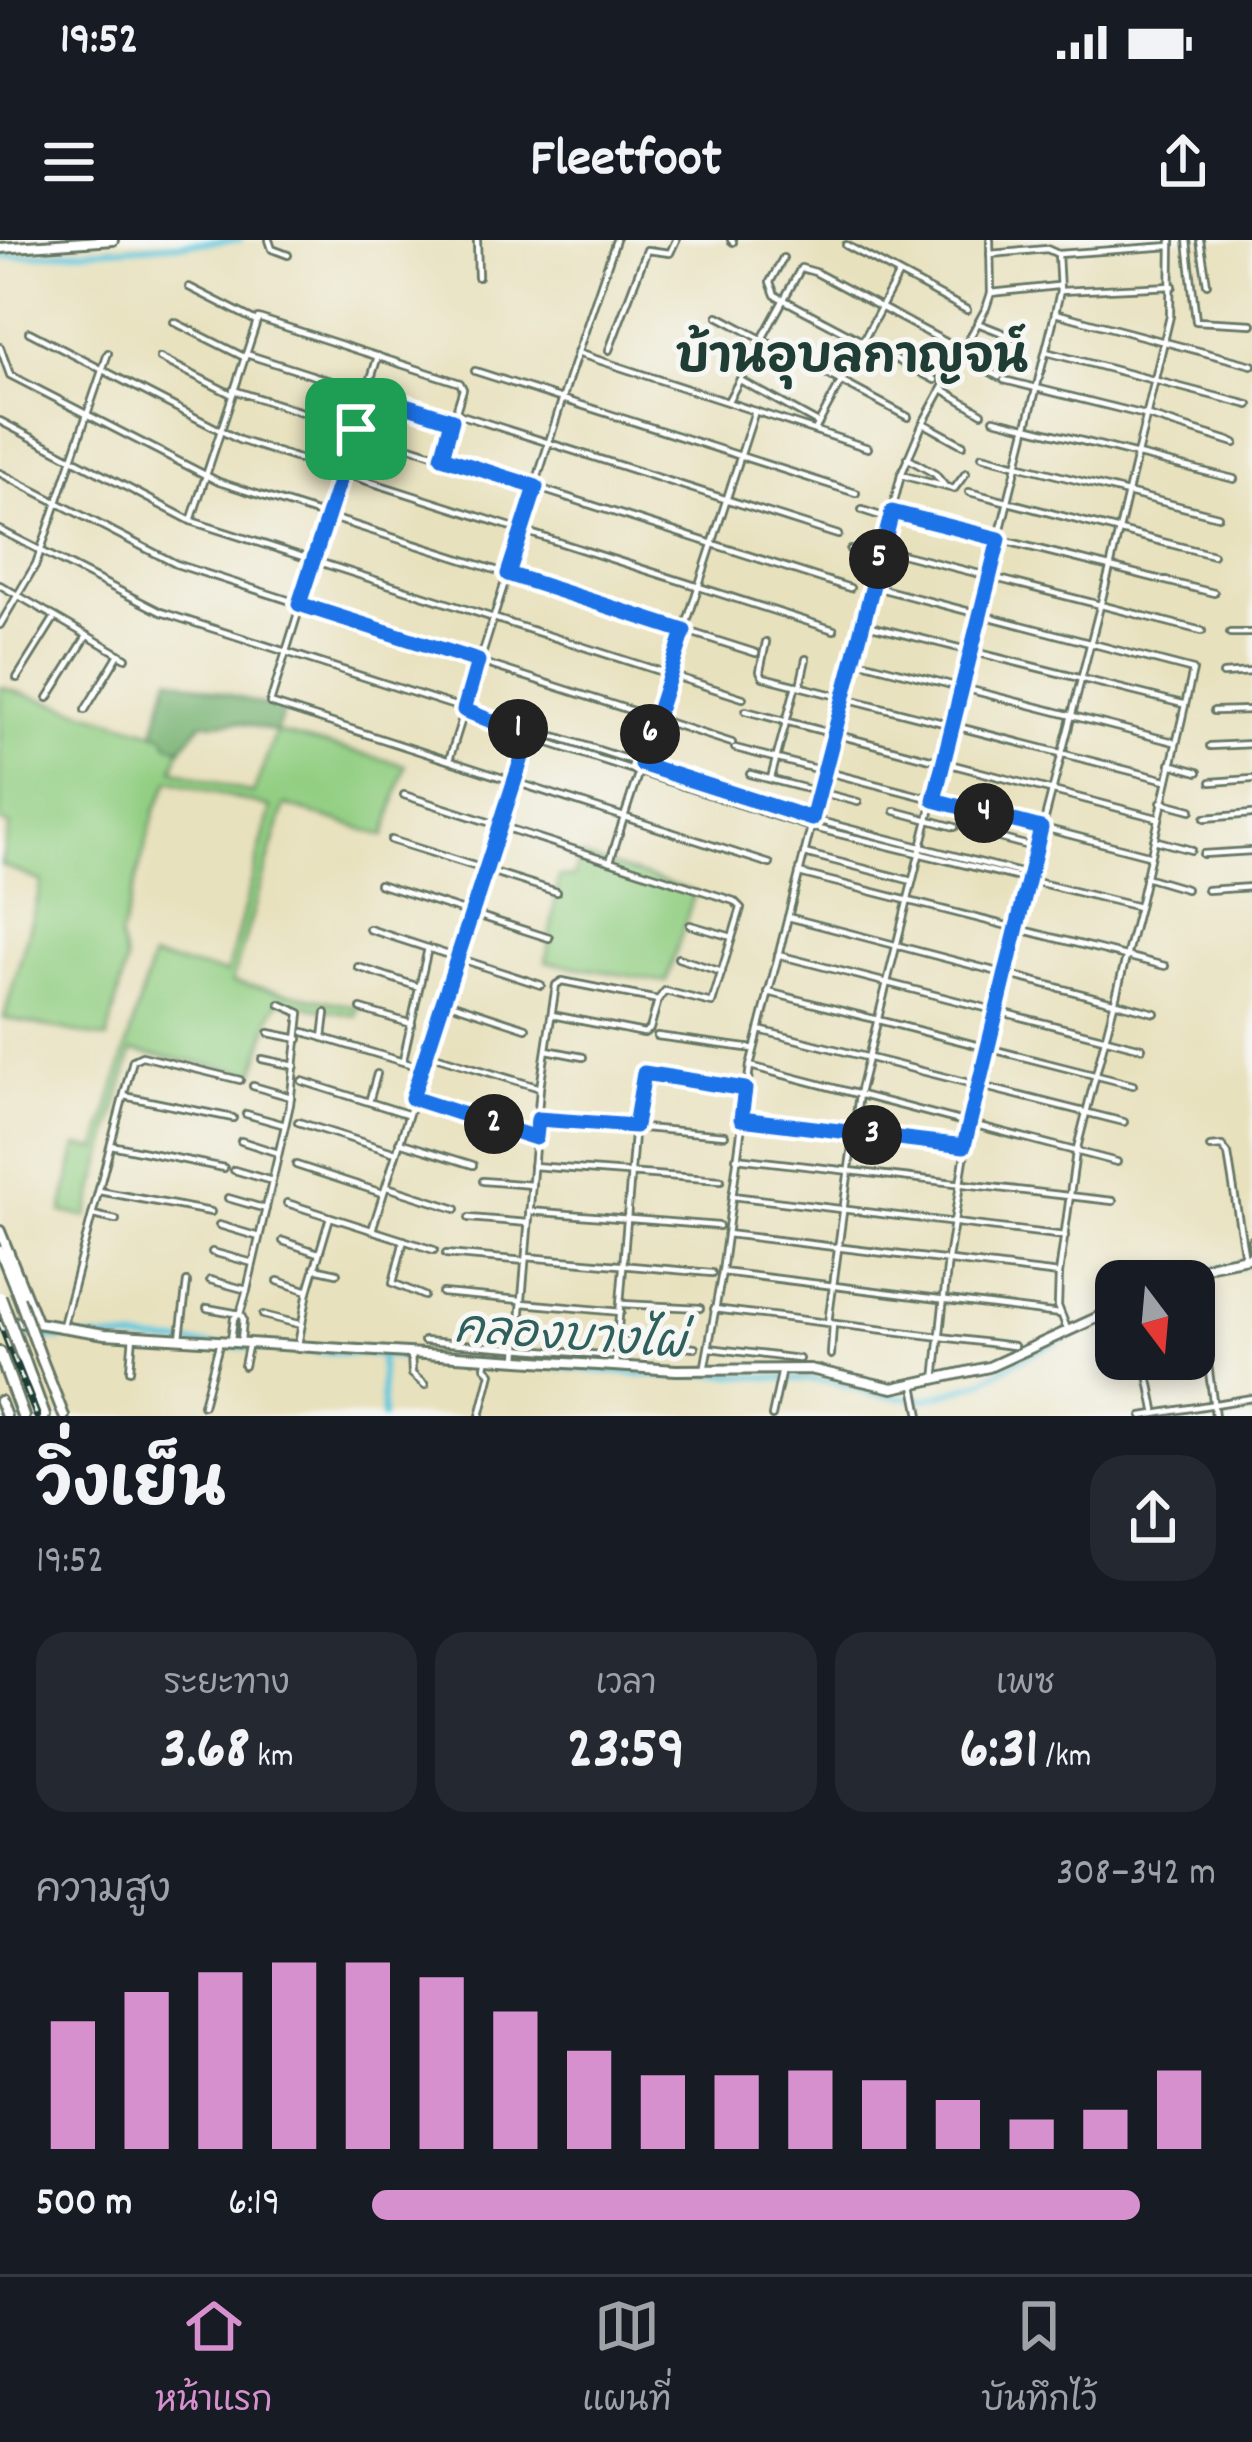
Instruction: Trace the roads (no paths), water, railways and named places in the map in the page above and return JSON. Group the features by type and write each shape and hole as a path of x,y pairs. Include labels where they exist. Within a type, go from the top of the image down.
{"highway":[{"path":"0,1297 44,1416"},
{"path":"1,1354 23,1416"}],"street":[{"path":"0,248 113,240"},
{"path":"448,761 616,240"},
{"path":"609,350 647,250 670,253 676,240"},
{"path":"704,1371 745,1089 768,992 907,458 980,323 991,293 990,240"},
{"path":"1187,240 1196,321 1252,324"},
{"path":"1200,240 1207,284"},
{"path":"477,241 478,277"},
{"path":"269,243 288,255"},
{"path":"935,1380 953,1222 976,1084 1110,568 1173,286 1171,243 1058,254 1047,249 990,254"},
{"path":"846,245 967,310"},
{"path":"831,1355 832,1285 859,1094 1028,428 1055,313 1058,254"},
{"path":"783,258 770,287 784,299 934,380"},
{"path":"728,401 799,270 805,268 955,346"},
{"path":"817,427 899,274"},
{"path":"991,293 1173,286"},
{"path":"189,287 256,322"},
{"path":"1055,313 1252,365"},
{"path":"718,316 908,417"},
{"path":"191,520 256,322 262,318 460,382 463,389 442,457"},
{"path":"173,322 245,356 550,443 838,535"},
{"path":"980,323 1013,337"},
{"path":"29,332 219,432 834,630"},
{"path":"0,347 10,375 206,477 756,653"},
{"path":"1046,352 1249,405"},
{"path":"0,625 40,551 109,353"},
{"path":"577,353 817,427 868,448"},
{"path":"378,356 269,704 770,864"},
{"path":"963,356 1002,379 1235,443"},
{"path":"160,358 232,392 850,588"},
{"path":"476,371 856,494"},
{"path":"740,380 817,427"},
{"path":"943,388 982,413"},
{"path":"610,862 755,411"},
{"path":"994,419 1234,479"},
{"path":"0,421 191,520 743,698"},
{"path":"923,423 963,445"},
{"path":"982,456 1218,515"},
{"path":"907,458 944,485"},
{"path":"0,473 176,564 776,759 1150,855"},
{"path":"902,476 956,488 967,473"},
{"path":"969,492 1213,555"},
{"path":"862,510 1214,593"},
{"path":"0,530 161,612 811,823 1139,907"},
{"path":"882,549 1202,631"},
{"path":"850,550 879,559"},
{"path":"0,585 123,656 85,710"},
{"path":"873,586 1192,668 1139,907 1076,1152 1059,1274 1060,1313 1067,1331"},
{"path":"17,678 55,616"},
{"path":"863,624 1185,705"},
{"path":"1229,634 1252,633"},
{"path":"48,698 87,636"},
{"path":"766,642 760,676 1166,780"},
{"path":"771,780 806,659"},
{"path":"854,660 1176,742"},
{"path":"1222,674 1252,671"},
{"path":"1214,711 1252,710"},
{"path":"746,711 1157,818"},
{"path":"372,1230 530,733"},
{"path":"1210,746 1252,744"},
{"path":"1170,764 1198,772"},
{"path":"751,775 858,802"},
{"path":"1211,782 1252,779"},
{"path":"404,795 738,903 741,908 712,1003 665,991 644,1033 552,1016"},
{"path":"1161,802 1191,809"},
{"path":"895,811 955,827"},
{"path":"1205,818 1252,814"},
{"path":"995,837 1036,848"},
{"path":"391,839 557,892"},
{"path":"1154,840 1191,850"},
{"path":"1203,854 1252,850"},
{"path":"804,853 912,881"},
{"path":"799,873 1165,966"},
{"path":"1145,878 1186,889"},
{"path":"379,884 549,938"},
{"path":"1208,890 1252,887"},
{"path":"788,917 1155,1013"},
{"path":"690,925 732,937"},
{"path":"369,929 541,985"},
{"path":"403,1061 428,948"},
{"path":"778,955 1142,1048"},
{"path":"678,958 722,972"},
{"path":"358,968 419,987"},
{"path":"518,1354 540,1088 556,986 562,981 658,1000"},
{"path":"768,992 1133,1085"},
{"path":"444,1001 526,1028"},
{"path":"240,1314 301,1036 299,1011 280,1004"},
{"path":"362,1009 412,1024"},
{"path":"323,1038 326,1012"},
{"path":"759,1030 1124,1122"},
{"path":"269,1033 323,1038 423,1068"},
{"path":"656,1036 754,1049"},
{"path":"546,1050 583,1058"},
{"path":"428,1054 540,1088"},
{"path":"62,1329 133,1060 137,1056 240,1079"},
{"path":"262,1059 295,1066"},
{"path":"750,1066 1117,1162"},
{"path":"615,1361 635,1126 644,1073 745,1089"},
{"path":"370,1102 377,1074"},
{"path":"302,1081 407,1114"},
{"path":"253,1086 291,1097"},
{"path":"124,1096 233,1118"},
{"path":"412,1098 536,1138"},
{"path":"245,1114 285,1125"},
{"path":"538,1119 724,1135"},
{"path":"741,1119 964,1146"},
{"path":"298,1122 396,1153"},
{"path":"242,1141 278,1153"},
{"path":"399,1142 472,1165"},
{"path":"111,1145 224,1168"},
{"path":"1210,1147 1222,1145 1228,1154 1250,1256"},
{"path":"736,1158 1113,1202"},
{"path":"296,1166 456,1209"},
{"path":"533,1166 721,1180"},
{"path":"234,1170 272,1181"},
{"path":"483,1180 532,1185"},
{"path":"100,1191 211,1212"},
{"path":"732,1196 1065,1237"},
{"path":"228,1198 266,1209"},
{"path":"287,1203 434,1250"},
{"path":"530,1211 719,1226"},
{"path":"93,1215 116,1220"},
{"path":"298,1347 308,1291 330,1217"},
{"path":"469,1218 529,1222"},
{"path":"219,1225 259,1237"},
{"path":"0,1231 37,1323"},
{"path":"727,1234 1059,1274"},
{"path":"1250,1256 1252,1239"},
{"path":"404,1240 394,1283 424,1296"},
{"path":"283,1241 318,1252"},
{"path":"0,1251 64,1416"},
{"path":"212,1252 253,1263"},
{"path":"446,1254 712,1274"},
{"path":"1215,1264 1250,1256"},
{"path":"314,1268 337,1273"},
{"path":"722,1272 1060,1313"},
{"path":"210,1280 247,1291"},
{"path":"278,1281 308,1291"},
{"path":"180,1337 187,1282"},
{"path":"442,1293 621,1308 700,1308"},
{"path":"203,1405 218,1352 235,1341 244,1319 240,1314 207,1308"},
{"path":"714,1309 1014,1346"},
{"path":"263,1315 302,1325"},
{"path":"424,1341 704,1371 828,1372 885,1387 915,1389 989,1367 1095,1318"},
{"path":"0,1322 133,1337 486,1361 518,1354"},
{"path":"130,1370 133,1337"},
{"path":"235,1341 246,1356 244,1366"},
{"path":"617,1341 695,1348"},
{"path":"708,1348 799,1358"},
{"path":"411,1354 412,1374 425,1385"},
{"path":"480,1416 490,1373 486,1361"},
{"path":"772,1416 782,1371"},
{"path":"1149,1380 1156,1414"},
{"path":"1210,1380 1215,1416"},
{"path":"915,1389 919,1413"},
{"path":"1142,1416 1252,1398"},
{"path":"0,1401 6,1416"}],"waterway":[{"path":"0,257 239,240"},
{"name":"คลองบางไผ่","path":"1215,1270 1252,1263"},
{"name":"คลองบางไผ่","path":"506,1363 676,1377 712,1374 832,1381 876,1395 926,1399 980,1383 1095,1325"},
{"name":"คลองบางไผ่","path":"0,1329 60,1336"},
{"name":"คลองบางไผ่","path":"60,1336 409,1357"},
{"path":"381,1355 383,1416"}],"railway":[{"path":"0,1322 37,1416"}],"district":[{"name":"บ้านอุบลกาญจน์","path":"852,354"}]}
